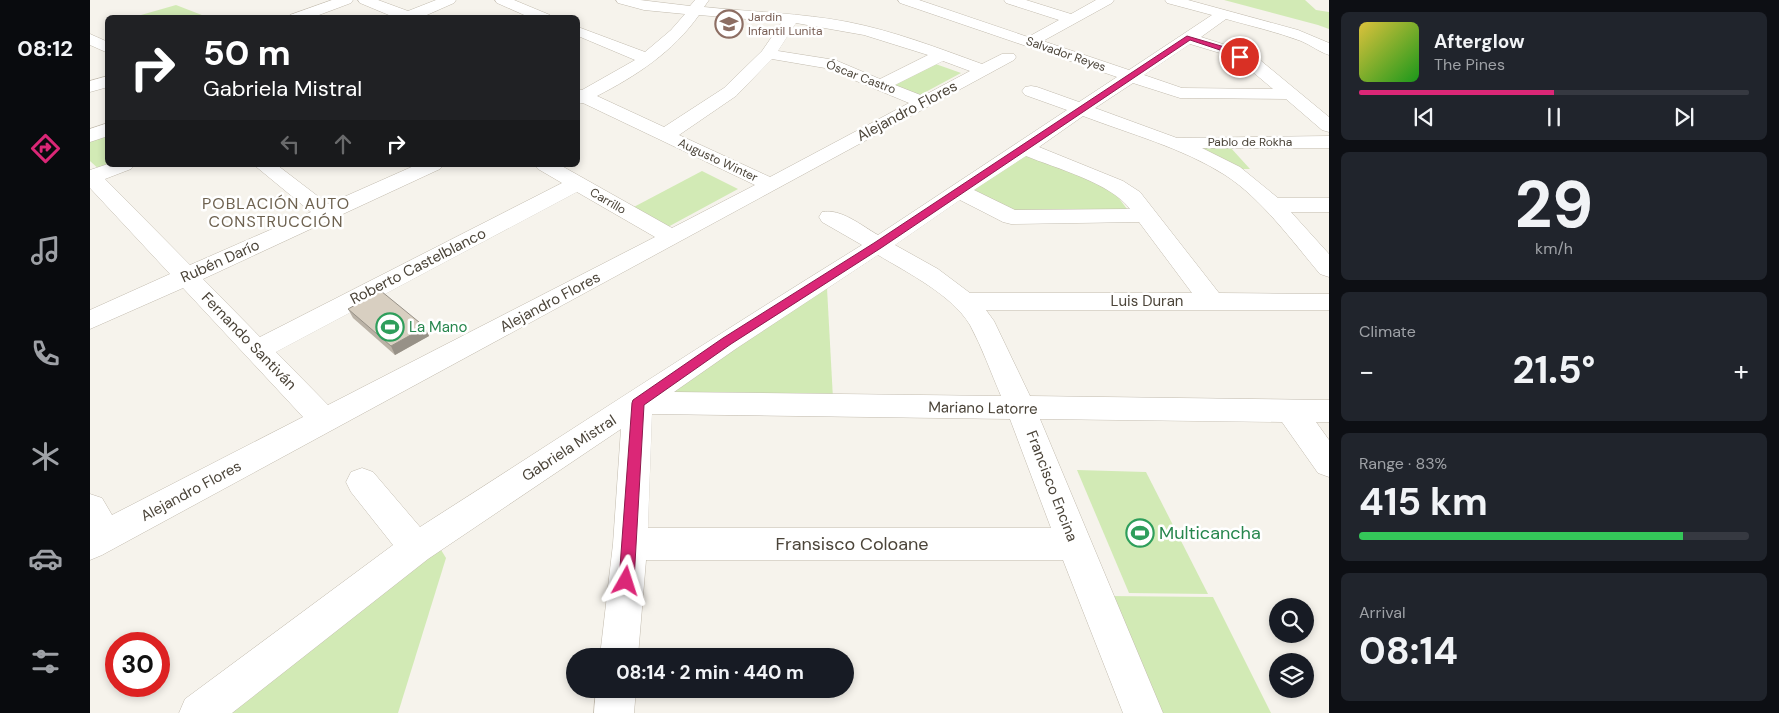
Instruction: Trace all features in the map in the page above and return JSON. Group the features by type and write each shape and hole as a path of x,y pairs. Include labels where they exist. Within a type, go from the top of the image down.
{"street":[{"path":"304,15 346,0"},
{"path":"365,0 403,15"},
{"path":"413,15 448,0"},
{"path":"502,0 538,15"},
{"path":"623,0 634,4 698,5 837,24 870,31 942,54 983,70"},
{"name":"Salvador Reyes","path":"905,0 1180,93 1290,94"},
{"path":"870,31 941,0"},
{"path":"1010,0 1072,19"},
{"path":"1030,42 1107,0"},
{"path":"1172,0 1293,33 1318,42 1329,50"},
{"path":"580,96 617,79 647,59 682,29 698,5"},
{"name":"Gabriela Mistral","path":"199,713 416,548 638,403 727,341 877,246 1224,14"},
{"path":"580,96 666,135 730,92 768,54 791,19"},
{"path":"580,32 647,59"},
{"path":"1189,38 1226,50 1254,64 1329,126"},
{"path":"90,39 105,46"},
{"name":"Óscar Castro","path":"768,54 829,64 924,102"},
{"path":"881,85 942,54"},
{"name":"Alejandro Flores","path":"95,529 325,421 1008,57"},
{"path":"90,87 105,82"},
{"path":"1032,91 1171,142 1234,171 1273,205 1329,269"},
{"path":"90,136 105,131"},
{"name":"Augusto Winter","path":"666,135 770,185"},
{"name":"Pablo de Rokha","path":"1171,142 1329,142"},
{"path":"1024,148 1116,185 1132,196 1211,300"},
{"path":"91,176 118,167"},
{"path":"267,167 326,214"},
{"name":"Rubén Darío","path":"90,320 429,167"},
{"name":"Carrillo","path":"549,167 672,237"},
{"name":"Fernando Santiván","path":"91,176 325,421"},
{"name":"Roberto Castelblanco","path":"257,350 578,183"},
{"path":"958,191 1011,217 1146,215"},
{"path":"1273,205 1329,205"},
{"name":"Francisco Encina","path":"830,217 929,275 964,301 981,321 1022,408 1074,544 1143,713"},
{"name":"Luis Duran","path":"964,301 1211,300 1329,302"},
{"path":"620,648 630,544 638,403"},
{"name":"Mariano Latorre","path":"638,403 1329,411"},
{"path":"1291,411 1329,464"},
{"path":"362,482 416,548"},
{"name":"Fransisco Coloane","path":"630,544 1074,544"},
{"path":"614,713 615,698"}],"green space":[{"path":"1224,0 1305,0 1316,10 1329,12 1329,29 1318,25"},
{"path":"176,5 202,15 141,15"},
{"path":"930,62 961,73 920,95 888,83"},
{"path":"105,134 106,167 101,171 90,161 90,140"},
{"path":"1197,147 1230,147 1250,169 1239,169"},
{"path":"1029,151 1109,185 1127,209 1009,211 967,192"},
{"path":"702,171 738,189 666,228 630,209"},
{"path":"827,288 833,399 676,399 672,390"},
{"name":"Multicancha","path":"1077,470 1146,472 1208,594 1129,593"},
{"path":"438,545 446,558 398,713 217,713"},
{"path":"1107,596 1213,597 1271,713 1152,713"}],"building":[{"name":"La Mano","path":"381,291 425,327 391,346 348,309"}],"place":[{"name":"Jardin Infantil Lunita","path":"729,24"},
{"name":"La Mano","path":"390,327"},
{"name":"Multicancha","path":"1140,533"}],"district":[{"name":"POBLACIÓN AUTO CONSTRUCCIÓN","path":"276,212"}],"route":[{"path":"626,581 630,544 638,403 727,341 877,246 1129,76 1189,38 1226,50 1240,57"}]}
